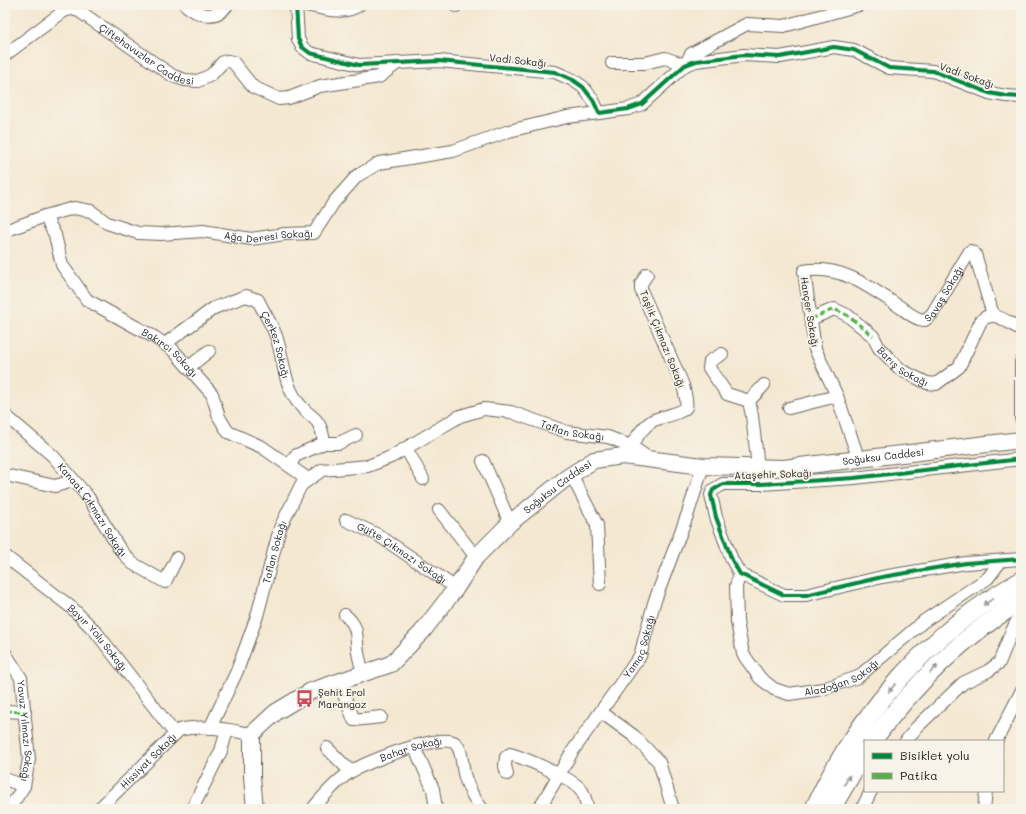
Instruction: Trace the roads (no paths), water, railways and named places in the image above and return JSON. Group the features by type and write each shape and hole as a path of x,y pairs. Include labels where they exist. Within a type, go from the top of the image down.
{"highway":[{"path":"814,809 834,769 892,687 913,664 972,612 1021,581"},
{"path":"873,740 911,693 947,656 992,618 1021,601"},
{"path":"831,809 864,753"}],"main road":[{"name":"Soğuksu Caddesi","path":"252,734 276,712 311,691 391,664 422,632 456,588 476,557 510,523 571,474 594,460 623,456 703,466 783,468 1021,440"},
{"path":"252,734 252,777 255,809"}],"street":[{"path":"186,5 202,14 214,15 223,12 227,5"},
{"name":"Vadi Sokağı","path":"296,5 298,39 302,47 310,53 358,65 439,61 555,72 573,80 583,87 593,100 599,113 628,109 642,104 686,65 717,57 744,55 774,58 841,47 854,50 888,68 933,71 989,92 1006,96 1021,97"},
{"path":"306,5 334,10 346,10 359,5"},
{"path":"612,63 645,63 665,58 686,65 691,54 747,24 784,26 860,5"},
{"name":"Çiftehavuzlar Caddesi","path":"5,55 64,11 72,9 79,10 173,76 185,80 198,81 211,75 223,62 233,62 253,87 279,99 289,98 320,86 379,77 399,62"},
{"name":"Ağa Deresi Sokağı","path":"5,232 46,216 74,208 91,211 107,223 138,233 161,234 203,231 251,239 285,234 314,233 334,202 357,176 379,163 453,151 509,131 567,117 599,113"},
{"name":"Bakırcı Sokağı","path":"46,216 55,235 62,264 87,300 117,315 165,344 189,367 212,394 219,417 228,432 262,447 308,479"},
{"name":"Savaş Sokağı","path":"804,271 818,269 831,270 860,281 912,315 924,320 932,314 970,251 975,254 993,314"},
{"name":"Hançer Sokağı","path":"804,271 815,349 837,396 859,460"},
{"name":"Taşlık Çıkmazı Sokağı","path":"631,446 642,429 651,421 682,411 686,407 683,385 641,290 647,274"},
{"name":"Çerkez Sokağı","path":"165,344 214,308 246,296 258,300 277,338 288,383 295,398 321,426 324,443"},
{"name":"Barış Sokağı","path":"811,319 834,309 847,315 873,336 879,348 901,370 927,383 936,384 958,367 981,321 986,316 993,314"},
{"path":"993,314 1021,329"},
{"path":"189,367 209,351"},
{"path":"722,354 710,361 709,368 727,394 749,401"},
{"path":"1021,362 1021,418"},
{"path":"749,401 764,386"},
{"path":"789,408 837,396"},
{"path":"749,401 758,467"},
{"name":"Taflan Sokağı","path":"210,728 237,671 257,616 280,528 302,485 322,470 368,466 391,457 460,416 484,410 511,412 567,432 608,437 631,446 648,458"},
{"name":"Kanaat Çıkmazı Sokağı","path":"5,414 53,456 88,497 120,548 132,563 165,582 177,558"},
{"path":"290,466 295,456 324,443 339,443 356,435"},
{"path":"406,448 423,479"},
{"name":"Ataşehir Sokağı","path":"740,574 732,560 711,502 713,490 723,484 761,484 854,478 1021,459"},
{"path":"483,461 510,523"},
{"name":"Yamaç Sokağı","path":"539,809 572,752 640,656 654,603 688,513 703,466"},
{"path":"571,474 597,525 600,584"},
{"path":"5,475 55,486 73,481"},
{"path":"439,510 476,557"},
{"name":"Güfte Çıkmazı Sokağı","path":"346,520 378,535 456,588"},
{"name":"Bayır Yolu Sokağı","path":"5,556 72,608 96,632 175,734"},
{"path":"740,574 784,595 806,594 882,577 966,563 1000,562 1021,559"},
{"name":"Aladoğan Sokağı","path":"740,574 736,586 737,622 743,654 760,678 774,689 789,694 823,689 858,678 924,621 988,578 1000,562"},
{"path":"345,614 352,621 357,630 358,652 364,674"},
{"path":"907,740 917,727 963,683 988,671 999,663 1011,633 1017,621 1021,618"},
{"name":"Yavuz Yılmazı Sokağı","path":"5,653 21,678 29,759 24,786 9,809"},
{"path":"339,682 354,720 381,717"},
{"path":"997,740 1021,692"},
{"path":"5,711 25,712"},
{"path":"601,712 634,736 659,762 673,809"},
{"name":"Hissiyat Sokağı","path":"99,809 179,730 188,728 210,728 252,734"},
{"path":"192,809 222,751 227,730"},
{"name":"Bahar Sokağı","path":"313,809 317,802 350,772 414,746 442,739 452,741 457,744 465,780 482,809"},
{"path":"414,746 433,789 436,809"},
{"path":"327,748 350,772"},
{"path":"507,774 505,766 506,757 510,754 531,761 564,777 582,790 588,809"},
{"path":"5,779 24,786"},
{"path":"862,809 870,792"},
{"path":"984,809 986,792"}],"place":[{"name":"Şehit Erol Marangoz","path":"305,698"}]}
